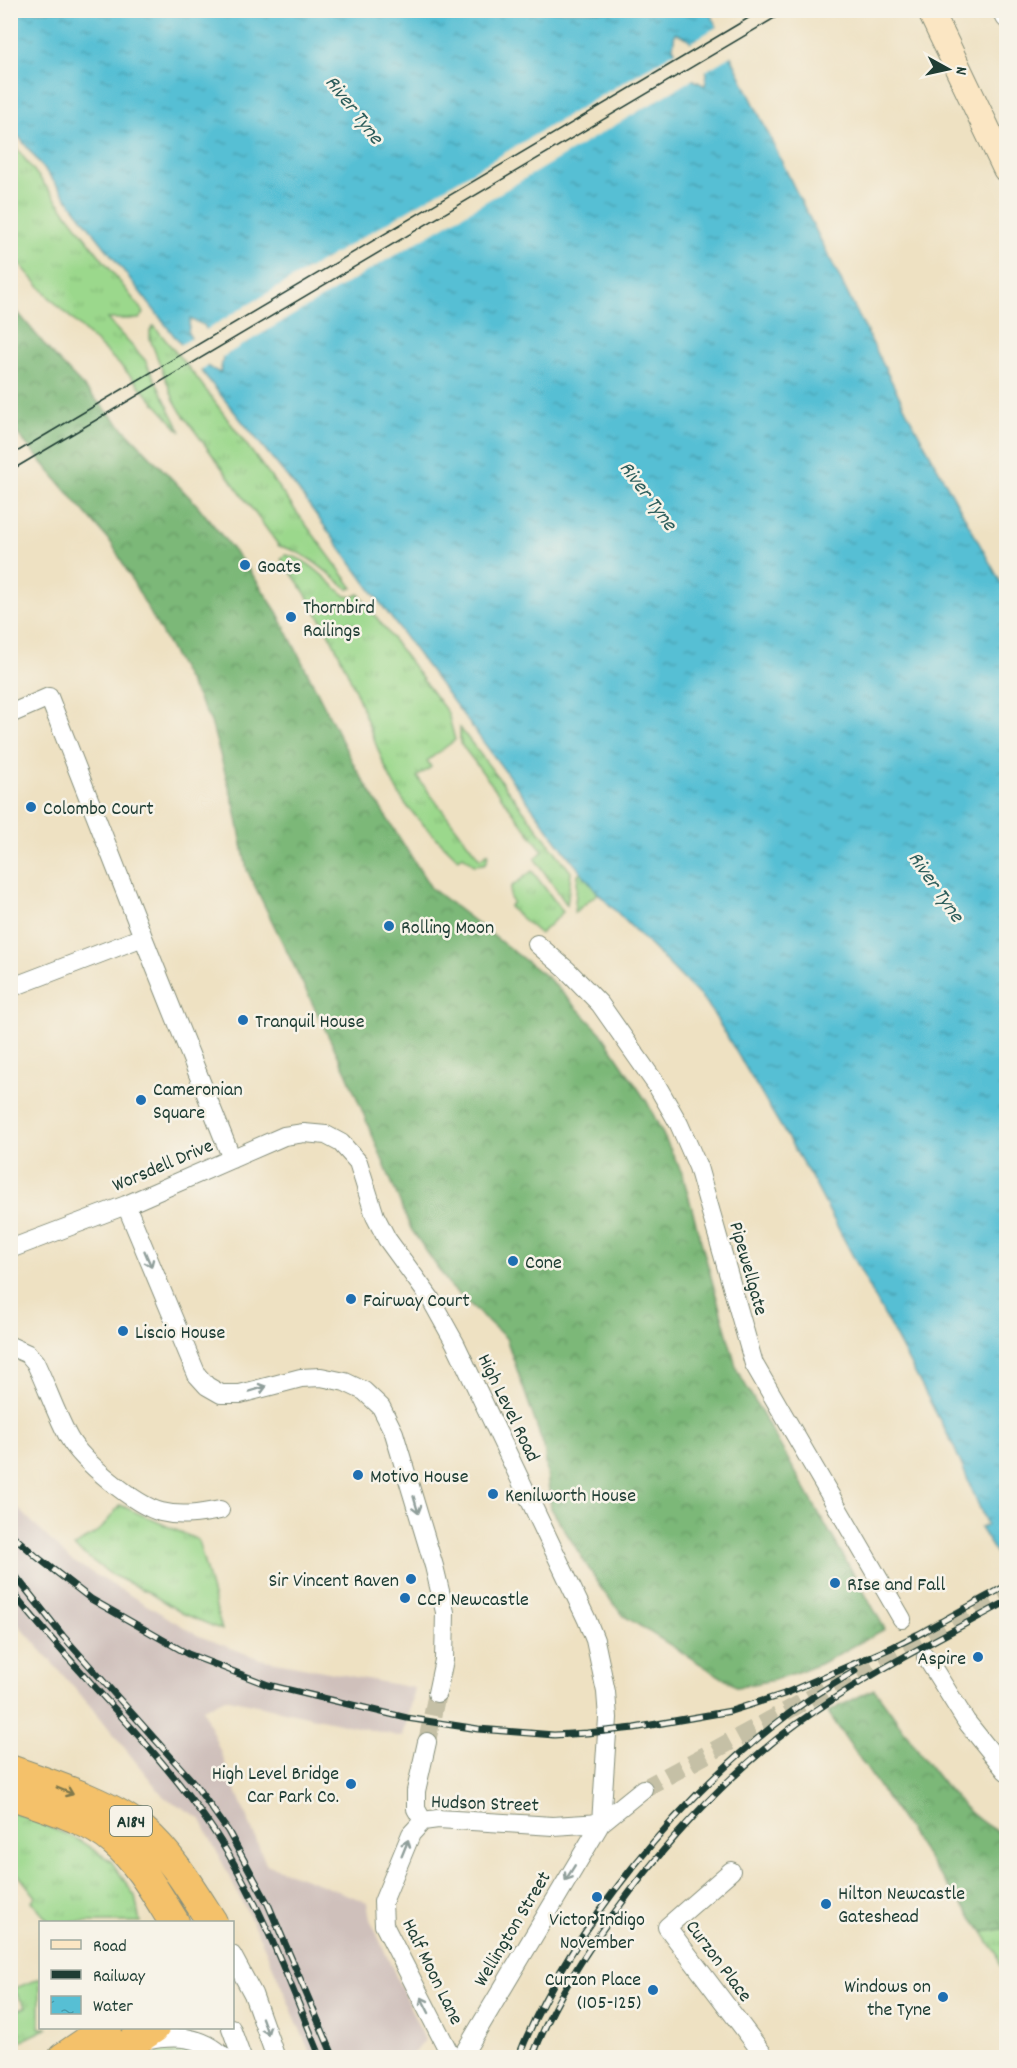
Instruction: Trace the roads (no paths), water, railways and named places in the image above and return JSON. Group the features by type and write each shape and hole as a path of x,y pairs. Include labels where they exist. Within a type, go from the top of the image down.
{"highway":[{"name":"A184","path":"10,1770 46,1783 129,1820 160,1847 211,1921"},
{"name":"A184","path":"10,1794 88,1824 116,1842 173,1921"},
{"path":"131,1860 152,1921"},
{"path":"63,2058 105,2029"}],"main road":[{"path":"930,10 1006,169"}],"street":[{"path":"1000,10 1006,19"},
{"path":"10,714 49,698 232,1159"},
{"path":"10,988 143,937"},
{"name":"Pipewellgate","path":"537,944 567,970 600,1005 656,1084 679,1124 698,1167 754,1364 902,1619"},
{"name":"Worsdell Drive","path":"10,1249 126,1205 285,1136 304,1133 326,1135 341,1143 358,1162"},
{"name":"High Level Road","path":"358,1162 375,1216 387,1239 430,1298 455,1343 595,1640 606,1692 608,1718 601,1823"},
{"path":"126,1205 197,1376 207,1386 221,1394 240,1394 301,1378 321,1377 345,1382 364,1391 381,1407 394,1433 434,1566 445,1612 444,1660 437,1693"},
{"path":"10,1346 28,1353 35,1362 69,1439 112,1483 159,1512 187,1516 220,1510"},
{"path":"926,1658 966,1720 1006,1771"},
{"path":"423,1821 416,1809 416,1791 427,1742"},
{"path":"601,1823 643,1789"},
{"name":"Hudson Street","path":"383,1902 411,1834 423,1821 438,1819 553,1826 601,1823"},
{"name":"Wellington Street","path":"461,2058 601,1823"},
{"name":"Curzon Place","path":"731,1871 667,1927 766,2058"},
{"name":"Half Moon Lane","path":"383,1902 384,1925 452,2058"},
{"path":"234,1959 253,1994 276,2058"},
{"path":"231,2029 242,2058"},
{"path":"132,2043 168,2036 184,2037 207,2044 225,2058"}],"water":[{"name":"River Tyne","path":"10,11 709,11 909,416 1006,592 1006,1569 980,1528 987,1525 954,1447 810,1175 707,1003 598,893 566,853 298,490 11,129","holes":["675,33 689,39 707,73 705,86 692,79 673,47","190,319 204,325 223,359 220,373 208,367 188,333"]}],"tunnel":[{"path":"643,1789 1006,1592"},
{"path":"427,1742 437,1693"}],"tram line":[{"path":"10,456 762,10"},
{"path":"10,471 788,10"}],"railway":[{"path":"10,1533 91,1599 188,1654 268,1685 407,1718 478,1729 554,1735 587,1733 634,1728 731,1711 784,1694 925,1631"},
{"path":"10,1569 63,1636 194,1783 228,1831 268,1904 334,2058"},
{"path":"917,1635 1006,1586"},
{"path":"10,1589 34,1619 136,1732 184,1790 225,1848 256,1906 321,2058"},
{"path":"532,2058 558,2000 603,1929 655,1860 722,1787 772,1743 823,1706 900,1659 1006,1602"},
{"path":"518,2058 566,1962 597,1914 669,1824 749,1746 798,1707 855,1671"}],"place":[{"name":"Goats","path":"245,565"},
{"name":"Thornbird Railings","path":"291,617"},
{"name":"Colombo Court","path":"31,807"},
{"name":"Rolling Moon","path":"389,926"},
{"name":"Tranquil House","path":"243,1020"},
{"name":"Cameronian Square","path":"141,1100"},
{"name":"Cone","path":"513,1261"},
{"name":"Fairway Court","path":"351,1299"},
{"name":"Liscio House","path":"123,1331"},
{"name":"Motivo House","path":"358,1475"},
{"name":"Kenilworth House","path":"493,1494"},
{"name":"Sir Vincent Raven","path":"411,1579"},
{"name":"RIse and Fall","path":"835,1583"},
{"name":"CCP Newcastle","path":"405,1598"},
{"name":"Aspire","path":"978,1657"},
{"name":"High Level Bridge Car Park Co.","path":"351,1784"},
{"name":"Victor Indigo November","path":"597,1897"},
{"name":"Hilton Newcastle Gateshead","path":"826,1904"},
{"name":"Curzon Place (105-125)","path":"653,1990"},
{"name":"Windows on the Tyne","path":"943,1997"}]}
